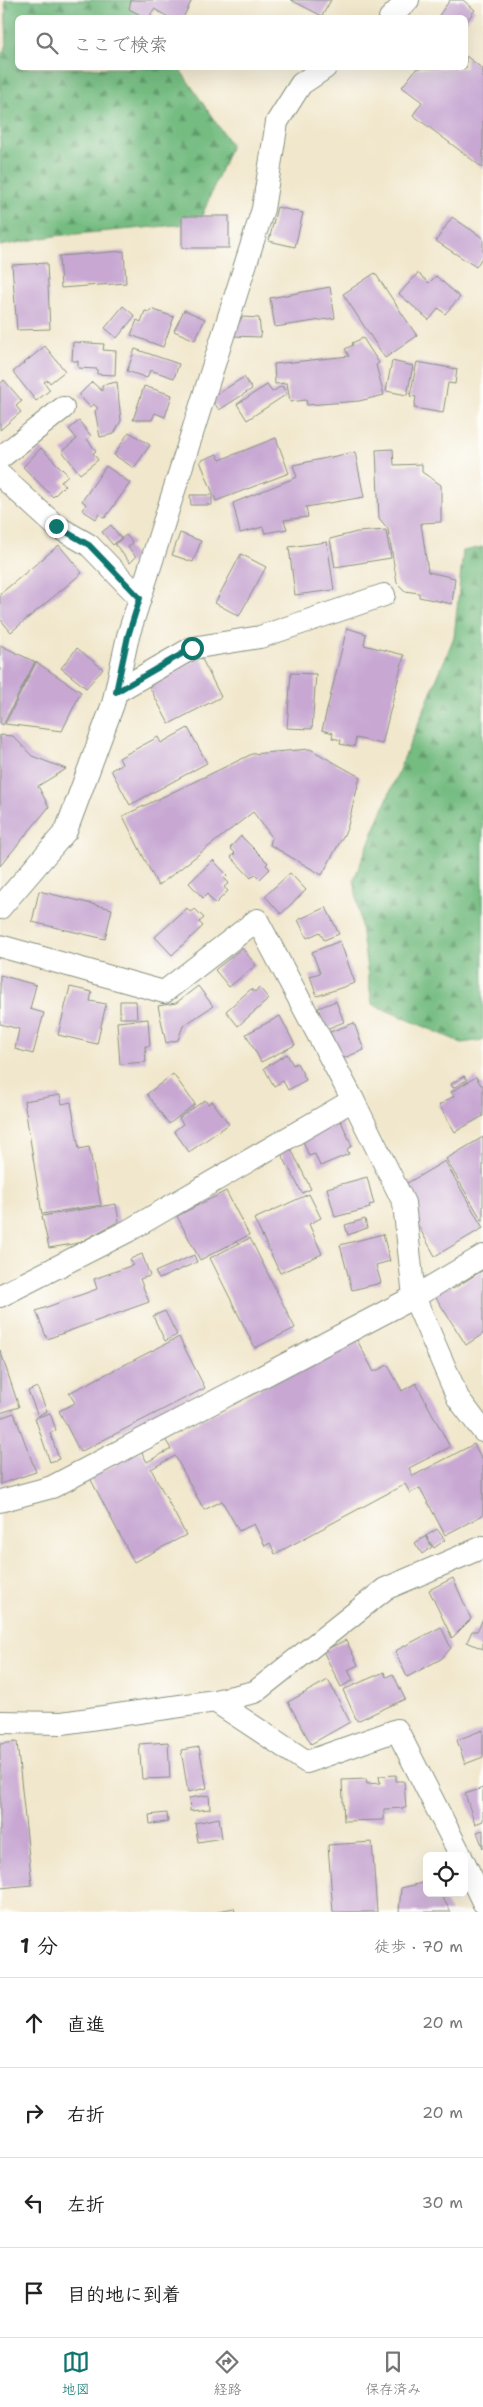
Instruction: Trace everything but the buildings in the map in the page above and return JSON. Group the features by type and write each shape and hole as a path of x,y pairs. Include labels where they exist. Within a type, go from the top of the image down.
{"street":[{"path":"393,15 408,0"},
{"path":"0,908 66,831 116,692 128,636 263,209 277,122 301,84 322,70"},
{"path":"0,458 63,408"},
{"path":"0,475 56,526 89,545 140,598"},
{"path":"116,692 192,648 260,636 384,594"},
{"path":"0,946 164,992 257,920 404,1203 414,1297 458,1398 483,1431"},
{"path":"0,1296 128,1231 352,1100"},
{"path":"0,1501 52,1487 414,1297 483,1256"},
{"path":"0,1722 62,1723 215,1701 255,1692 385,1589 483,1547"},
{"path":"215,1701 306,1762 397,1730 459,1852"},
{"path":"468,1870 483,1902"}],"green space":[{"path":"5,0 133,0 144,15 15,15 15,70 180,70 231,145 199,223 54,236 0,246 0,57 7,45"},
{"path":"483,547 483,1040 462,1043 372,1004 354,879 454,637 463,551"}],"route":[{"path":"56,526 89,545 140,598 128,636 116,692 192,648"}]}
